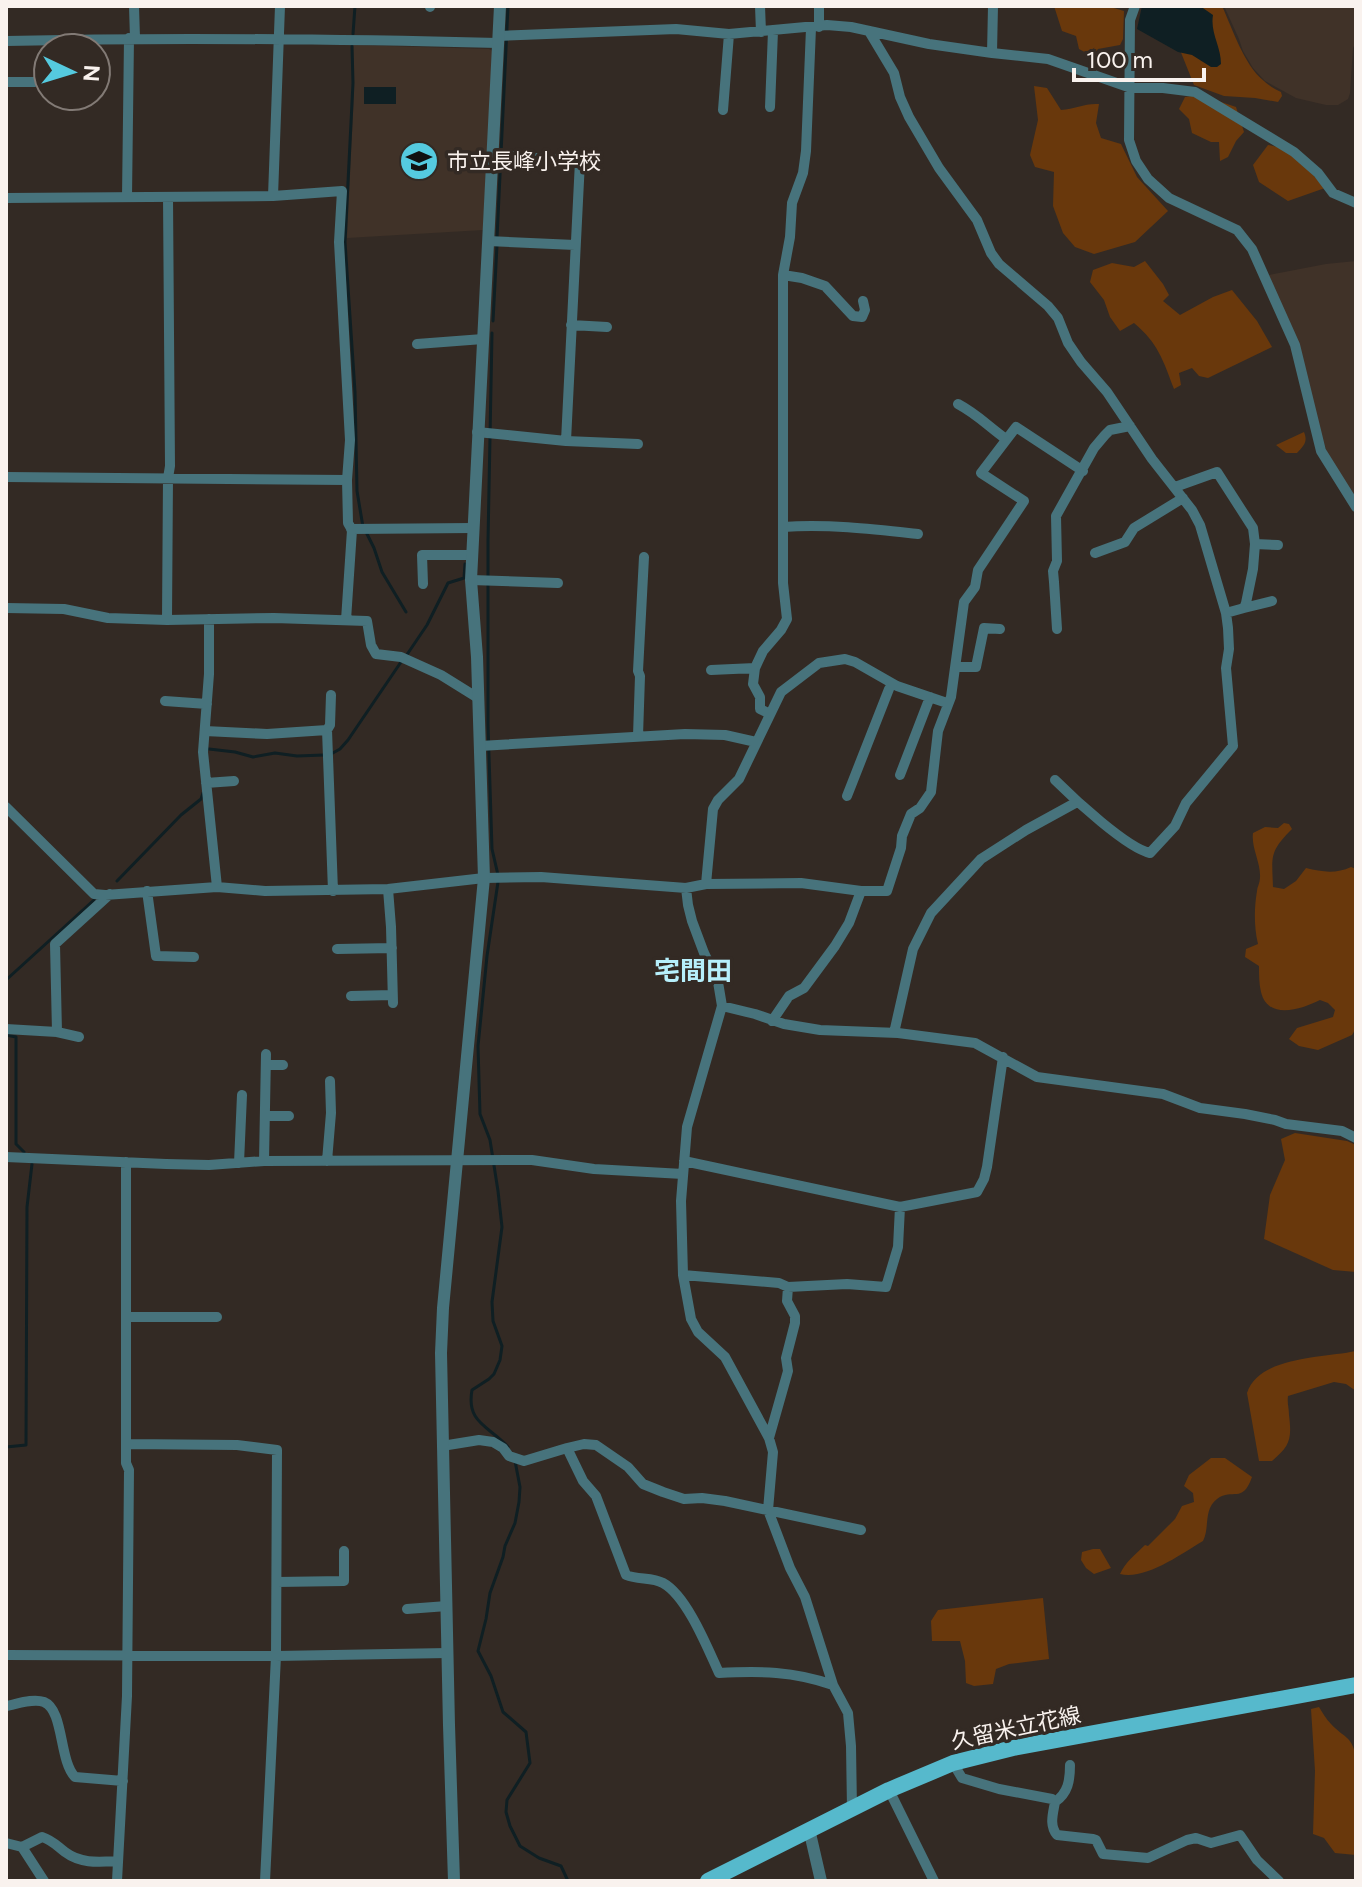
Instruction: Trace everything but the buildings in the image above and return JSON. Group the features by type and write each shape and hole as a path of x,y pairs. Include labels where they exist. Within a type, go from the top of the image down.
{"main road":[{"name":"久留米立花線","path":"708,1881 889,1790 953,1763 1013,1748 1356,1685"}],"street":[{"path":"127,197 134,6"},
{"path":"273,196 280,6"},
{"path":"454,1881 440,1399 443,1308 457,1162 493,878 480,746 471,580 500,6"},
{"path":"760,6 761,32"},
{"path":"770,714 760,709 760,697 753,684 755,668 763,651 787,619 783,583 783,275 792,203 803,173 806,151 819,6"},
{"path":"992,53 993,6"},
{"path":"1135,6 1130,20 1129,140 1136,161 1148,179 1169,198 1237,230 1252,249 1295,345 1321,451 1356,507"},
{"path":"6,41 132,38 498,40 666,29 729,34 827,25 851,27 870,33 992,53 1048,59 1131,88 1195,92 1294,152 1318,173 1333,193 1356,203"},
{"path":"770,107 773,31"},
{"path":"870,33 894,73 909,117 939,168 977,220 991,253 1058,318 1068,343 1081,362 1108,394 1200,525 1226,613 1229,649 1226,668 1238,727 1233,746 1186,803 1175,826 1150,853 1136,847 1077,802 1055,780"},
{"path":"723,110 729,34"},
{"path":"6,82 32,82"},
{"path":"492,155 580,161 566,441"},
{"path":"6,198 273,196 342,191 339,242 350,440 348,523 351,529 346,620"},
{"path":"167,620 170,466 168,197"},
{"path":"488,241 575,245"},
{"path":"783,275 825,286 853,316 862,317 865,310 863,301"},
{"path":"571,325 607,327"},
{"path":"417,344 483,339"},
{"path":"958,404 979,416 1006,439"},
{"path":"1057,629 1053,571 1057,561 1056,516 1094,448 1110,430 1130,426"},
{"path":"6,807 94,894 217,887 265,891 388,889 493,878 541,877 686,888 706,884 801,883 861,891 887,891 911,814 920,808 931,792 938,731 951,697 964,602 975,587 978,570 1024,501 981,473 1016,427 1083,471"},
{"path":"477,432 638,444"},
{"path":"1175,487 1217,472 1253,528 1253,569 1244,608"},
{"path":"6,477 347,480"},
{"path":"1095,553 1125,542 1134,528 1183,498"},
{"path":"783,527 859,526 918,534"},
{"path":"351,529 473,528"},
{"path":"1255,544 1278,545"},
{"path":"423,584 422,555 472,555"},
{"path":"638,736 644,557"},
{"path":"471,580 558,583"},
{"path":"1226,613 1272,601"},
{"path":"6,608 64,609 108,618 367,621 371,645 376,654 401,657 441,675 478,698"},
{"path":"209,619 203,752 217,887"},
{"path":"956,667 976,667 984,628 1000,629"},
{"path":"706,884 713,809 739,779 781,692 819,663 845,659 855,662 897,686 947,703"},
{"path":"711,670 755,668"},
{"path":"847,796 889,689"},
{"path":"331,695 330,725 327,730 333,891"},
{"path":"900,775 930,697"},
{"path":"165,701 207,704"},
{"path":"205,731 267,734 327,730"},
{"path":"480,746 685,734 725,735 756,742"},
{"path":"206,783 234,781"},
{"path":"894,1033 913,949 931,913 981,859 1077,802"},
{"path":"686,888 692,921 718,982 722,1006 687,1127 681,1201 683,1275 691,1319 698,1332 725,1357 769,1438 773,1452 768,1510 770,1526 805,1597 833,1685 848,1713 856,1747 852,1809"},
{"path":"357,999 392,999 388,889"},
{"path":"147,891 156,956 194,957"},
{"path":"772,1021 789,996 804,988 835,946 849,923 861,891"},
{"path":"57,1032 55,944 110,894"},
{"path":"337,949 392,948"},
{"path":"722,1006 772,1021 820,1030 894,1033 975,1043 1037,1077 1163,1094 1200,1108 1342,1131 1356,1138"},
{"path":"6,1029 57,1032 79,1037"},
{"path":"684,1161 900,1207 977,1192 987,1167 1003,1057"},
{"path":"264,1161 266,1059 283,1065"},
{"path":"327,1161 330,1081"},
{"path":"239,1163 242,1095"},
{"path":"265,1116 289,1116"},
{"path":"6,1157 195,1165 264,1161 532,1160 594,1169 683,1174"},
{"path":"117,1881 128,1655 126,1162"},
{"path":"683,1275 779,1283 788,1287 847,1284 886,1287 898,1247 900,1207"},
{"path":"769,1438 788,1371 786,1358 795,1323 787,1301 788,1287"},
{"path":"126,1317 217,1317"},
{"path":"442,1446 479,1440 493,1442 509,1456 524,1461 584,1444 596,1445 628,1467 643,1484 684,1499 702,1498 861,1530"},
{"path":"127,1444 237,1445 277,1450 276,1656 265,1881"},
{"path":"567,1448 583,1481 596,1496 626,1575 659,1581 673,1591 697,1625 719,1673 792,1674 833,1685"},
{"path":"277,1582 344,1581 344,1551"},
{"path":"407,1609 447,1606"},
{"path":"6,1655 448,1653"},
{"path":"6,1706 42,1701 55,1714 64,1755 75,1777 123,1781"},
{"path":"953,1763 962,1778 1055,1802"},
{"path":"1070,1765 1068,1786 1063,1796 1055,1802 1052,1822 1057,1835 1096,1840 1103,1854 1148,1858 1187,1840 1196,1838 1211,1843 1240,1835 1257,1860 1279,1881"},
{"path":"889,1790 934,1881"},
{"path":"809,1829 821,1881"},
{"path":"6,1843 22,1847 42,1837 51,1839 79,1860 118,1861"},
{"path":"22,1847 44,1881"}],"shaded area":[{"path":"1054,6 1107,6 1124,11 1120,45 1098,49 1092,56 1079,49 1076,36 1062,31"},
{"path":"1142,6 1200,6 1213,15 1221,64 1211,67 1137,29"},
{"path":"1181,6 1222,6 1251,66 1266,83 1281,92 1278,102 1224,96 1194,85 1180,50"},
{"path":"1224,6 1356,6 1356,42 1348,99 1338,105 1326,105 1296,98 1265,81 1243,51"},
{"name":"市立長峰小学校","path":"353,45 493,51 483,230 347,238 354,92"},
{"path":"1034,86 1047,88 1061,110 1099,104 1096,123 1101,138 1121,144 1137,177 1168,211 1135,242 1094,254 1075,247 1063,233 1053,206 1054,172 1035,167 1030,155 1038,120"},
{"path":"364,87 396,87 396,104 364,104"},
{"path":"1185,97 1236,107 1244,132 1228,157 1220,161 1219,142 1211,142 1192,133 1189,119 1179,109"},
{"path":"1268,145 1292,155 1325,188 1288,201 1259,182 1253,165"},
{"path":"1145,261 1169,295 1163,301 1180,315 1232,290 1257,321 1272,347 1208,378 1199,376 1192,368 1179,373 1181,385 1174,389 1163,361 1149,338 1134,323 1120,331 1110,317 1104,300 1090,282 1093,270 1112,263 1134,267"},
{"path":"1356,261 1356,499 1328,455 1269,275"},
{"path":"1304,432 1305,443 1297,453 1286,453 1276,445"},
{"path":"1284,823 1292,829 1279,843 1274,855 1273,887 1284,889 1296,881 1306,868 1329,872 1351,867 1356,869 1356,1028 1352,1035 1318,1050 1299,1046 1289,1039 1297,1028 1333,1017 1335,1010 1320,1000 1295,1009 1278,1010 1271,1007 1261,992 1259,966 1245,957 1246,949 1258,944 1255,911 1260,872 1253,833 1265,827 1278,828"},
{"path":"1295,1133 1356,1145 1356,1272 1333,1270 1264,1239 1270,1195 1285,1160 1281,1139"},
{"path":"1356,1351 1356,1391 1346,1384 1334,1382 1288,1396 1288,1441 1272,1461 1259,1461 1247,1393 1254,1381 1278,1365"},
{"path":"1211,1458 1225,1458 1252,1477 1245,1491 1223,1496 1213,1503 1203,1541 1152,1570 1120,1574 1131,1558 1175,1519 1182,1506 1194,1502 1193,1493 1184,1486 1189,1475"},
{"path":"1100,1549 1111,1568 1094,1574 1086,1568 1081,1560 1082,1552"},
{"path":"1043,1598 1049,1659 1009,1664 996,1669 993,1684 974,1686 966,1683 960,1641 932,1641 931,1621 938,1610"},
{"path":"1319,1707 1329,1722 1349,1740 1356,1756 1356,1855 1335,1853 1324,1838 1313,1834 1315,1771 1311,1709"}],"waterway":[{"path":"353,34 355,6"},
{"path":"497,238 508,6"},
{"path":"352,46 345,242 355,392 357,491 363,527"},
{"path":"493,321 497,245"},
{"path":"492,333 488,725 492,849 498,875"},
{"path":"367,534 382,572 406,612"},
{"path":"406,656 427,625 448,583 464,578 465,564"},
{"path":"331,754 348,740 401,662"},
{"path":"209,749 253,757 275,753 324,755"},
{"path":"117,881 181,815 201,799 203,793"},
{"path":"498,882 478,1046 480,1114 490,1140 502,1227 492,1302 493,1321 502,1346 494,1374 472,1390 471,1401 476,1417 508,1447"},
{"path":"6,980 94,900"},
{"path":"6,1035 16,1037 16,1144 24,1152"},
{"path":"6,1447 26,1445 27,1207 32,1164"},
{"path":"515,1461 520,1487 515,1523 490,1593 478,1651 491,1676 503,1712 526,1732 530,1763 507,1800 510,1826 520,1846 539,1858 561,1866 568,1881"}],"place":[{"name":"市立長峰小学校","path":"419,161"}],"district":[{"name":"宅間田","path":"693,971"}]}
